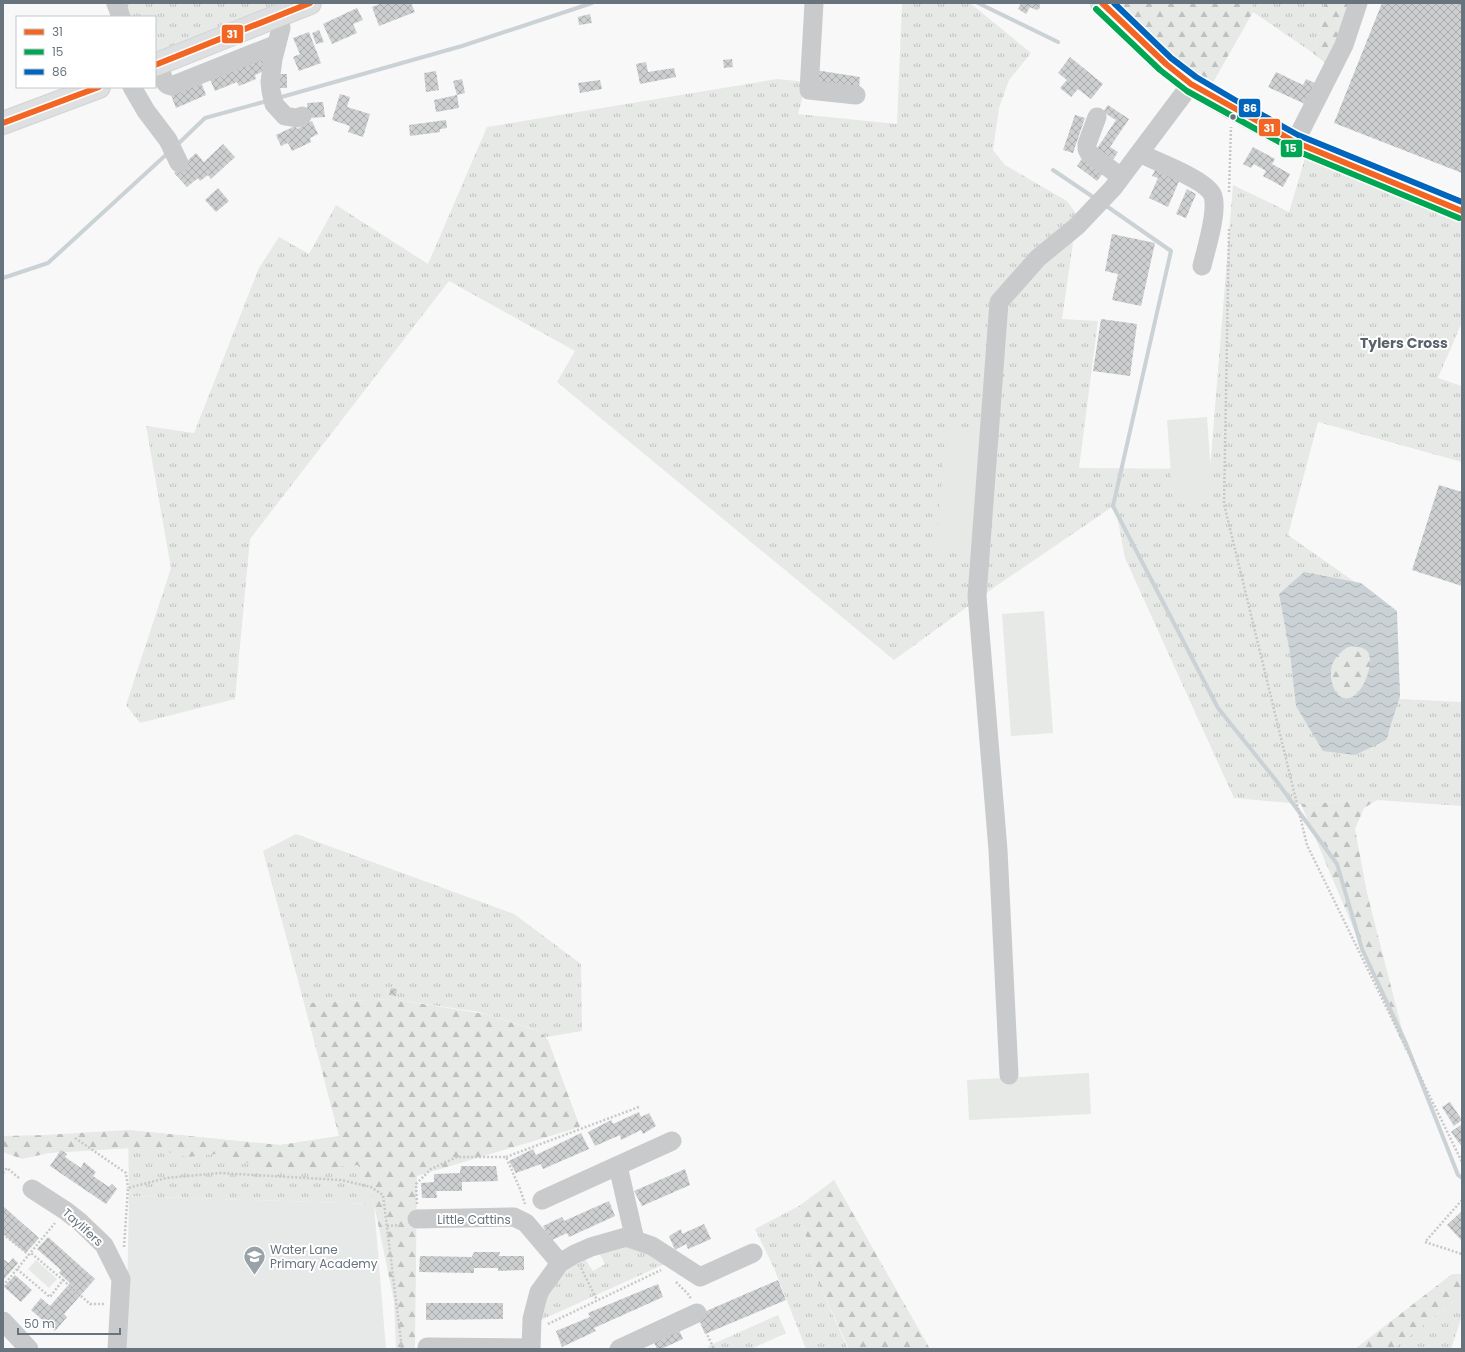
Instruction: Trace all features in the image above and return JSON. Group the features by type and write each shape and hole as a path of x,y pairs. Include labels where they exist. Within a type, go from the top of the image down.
{"main road":[{"path":"157,64 310,3"},
{"path":"1102,3 1166,64 1191,84 1295,142 1462,211"},
{"path":"3,123 95,88"}],"street":[{"path":"116,3 121,16"},
{"path":"814,3 809,90 856,95"},
{"path":"1295,142 1344,45 1358,3"},
{"path":"280,15 281,28 270,82 274,104 285,116 296,118 302,116"},
{"path":"157,64 165,83 168,86 171,86 277,44"},
{"path":"1009,1076 998,850 977,596 999,302 1038,258 1077,226 1113,188 1191,84"},
{"path":"133,88 146,111 168,140 179,163"},
{"path":"1097,117 1087,144 1087,149 1089,153 1121,177"},
{"path":"1139,153 1200,181 1210,189 1213,197 1214,212 1202,266"},
{"path":"542,1200 672,1141"},
{"path":"618,1166 635,1240"},
{"name":"Taylifers","path":"32,1189 66,1211 104,1245 121,1279 117,1349"},
{"name":"Little Cattins","path":"417,1219 514,1217 526,1223 568,1258"},
{"path":"427,1347 531,1343 532,1319 539,1292 568,1258 591,1247 626,1237 652,1246 700,1277 753,1253"},
{"path":"619,1349 697,1313"},
{"path":"3,1321 29,1349"}],"path":[{"path":"1229,194 1231,107"},
{"path":"1229,226 1224,504 1307,845 1462,1162"},
{"path":"417,1197 416,1184 431,1169 457,1157 506,1157 639,1107"},
{"path":"74,1138 126,1173 128,1188 124,1249"},
{"path":"506,1157 520,1189 527,1212 526,1223"},
{"path":"3,1174 7,1168 32,1189"},
{"path":"128,1188 166,1178 220,1173 341,1180 371,1186 383,1196 402,1349"},
{"path":"1462,1200 1425,1242 1462,1254"},
{"path":"3,1286 66,1211"},
{"path":"3,1234 64,1280 90,1304 120,1305"},
{"path":"568,1258 597,1300"},
{"path":"531,1343 597,1300 677,1262"},
{"path":"17,1269 50,1296 64,1280"}],"shaded area":[{"name":"Water Lane Primary Academy","path":"129,1196 374,1204 386,1349 126,1349"}],"green space":[{"path":"105,3 291,3 156,58 156,16 111,16"},
{"path":"902,3 970,3 1031,53 1009,80 999,108 993,150 1005,165 1067,201 1077,215 1062,319 1098,321 1079,468 1210,469 1233,185 1289,212 1308,148 1462,217 1462,322 1438,378 1462,386 1462,462 1318,422 1288,535 1396,611 1400,699 1462,702 1462,806 1377,800 1301,804 1234,798 1125,558 1115,505 996,586 894,660 557,382 575,351 449,281 250,539 235,699 140,723 126,705 171,568 146,426 194,433 259,268 279,237 309,254 336,205 428,264 487,127 777,79 807,82 798,114 897,124"},
{"path":"1116,3 1252,3 1253,12 1210,88"},
{"path":"1252,3 1324,3 1324,13 1313,53 1253,12"},
{"path":"1324,3 1353,3 1329,66 1313,53 1324,13"},
{"path":"1207,417 1213,501 1173,504 1167,420"},
{"path":"946,429 979,432 986,444 977,555 936,551"},
{"path":"1044,611 1053,733 1011,736 1002,614"},
{"path":"1350,646 1365,650 1369,653 1371,658 1368,674 1360,690 1348,698 1341,697 1335,690 1331,670 1337,656"},
{"path":"1377,800 1364,808 1355,829 1367,893 1405,1041 1406,1053 1301,804"},
{"path":"296,834 514,914 581,964 582,1031 546,1037 539,1031 479,1012 392,999 304,1003 263,851"},
{"path":"392,999 485,1014 541,1032 548,1040 580,1127 417,1176 415,1349 396,1349 394,1301 374,1204 358,1165 280,1172 216,1154 187,1157 149,1147 49,1153 22,1159 3,1152 3,1136 128,1130 280,1145 339,1136 304,1003"},
{"path":"1089,1073 1091,1114 969,1120 967,1080"},
{"path":"128,1130 280,1145 340,1136 358,1165 374,1204 129,1196"},
{"path":"834,1180 930,1349 849,1349 814,1273 799,1206"},
{"path":"799,1206 814,1273 848,1349 806,1349 774,1268 755,1229"},
{"path":"627,1244 667,1263 541,1320 542,1306 553,1280 585,1259 593,1271 605,1264 599,1253"},
{"path":"36,1260 57,1279 49,1288 28,1269"},
{"path":"1452,1274 1462,1274 1462,1295 1393,1349 1355,1349"},
{"path":"1462,1295 1462,1316 1451,1349 1393,1349"},
{"path":"778,1315 786,1333 751,1349 709,1349 708,1346"}],"water":[{"path":"1304,572 1361,583 1397,611 1400,696 1386,740 1355,755 1323,751 1296,706 1290,653 1279,594","holes":["1350,646 1365,649 1370,656 1370,664 1365,682 1354,695 1348,698 1341,697 1335,690 1331,670 1332,665 1339,654"]}],"building":[{"path":"382,3 411,3 415,12 379,26 372,7"},
{"path":"1021,3 1040,3 1040,6 1039,9 1036,10 1030,7 1026,14 1018,9"},
{"path":"1382,3 1462,3 1462,173 1334,123"},
{"path":"357,8 363,20 353,24 357,33 332,44 323,24"},
{"path":"590,14 592,23 579,25 578,17"},
{"path":"319,30 324,42 316,44 312,33"},
{"path":"309,32 321,63 299,71 293,57 300,54 293,38"},
{"path":"262,53 266,63 264,71 255,75 256,79 239,86 237,82 215,91 208,75"},
{"path":"1070,57 1103,84 1091,99 1078,89 1071,97 1060,88 1067,80 1058,73"},
{"path":"732,59 733,67 724,68 723,60"},
{"path":"646,62 648,72 674,68 676,77 640,84 636,64"},
{"path":"815,70 860,77 859,88 814,82"},
{"path":"436,71 439,90 426,92 424,73"},
{"path":"1276,72 1303,85 1306,79 1315,83 1305,104 1268,87"},
{"path":"274,74 287,74 287,88 274,88"},
{"path":"199,77 206,95 176,108 169,90"},
{"path":"462,79 465,93 457,95 453,81"},
{"path":"600,80 602,89 580,93 578,83"},
{"path":"340,94 350,97 347,107 370,114 363,137 348,132 350,126 332,120"},
{"path":"457,95 459,108 436,112 434,100"},
{"path":"323,102 325,117 308,118 307,103"},
{"path":"1108,105 1129,119 1110,147 1118,152 1112,161 1096,150 1116,120 1103,112"},
{"path":"1075,115 1085,118 1073,153 1063,150"},
{"path":"446,120 447,128 440,129 440,132 410,136 409,125"},
{"path":"312,121 318,134 310,138 311,142 292,151 288,143 281,146 276,135 295,126 297,129"},
{"path":"223,144 235,157 211,179 208,175 200,181 198,178 187,187 174,173 196,153 204,162"},
{"path":"1253,147 1275,159 1272,164 1290,174 1283,187 1263,176 1266,171 1254,164 1251,168 1243,164"},
{"path":"1083,157 1104,172 1097,181 1077,166"},
{"path":"1156,168 1180,179 1168,207 1149,198 1158,178 1152,176"},
{"path":"218,188 229,201 216,212 205,200"},
{"path":"1187,189 1196,194 1186,218 1176,214"},
{"path":"1112,234 1155,243 1141,306 1112,300 1118,274 1105,271"},
{"path":"1101,319 1137,324 1130,376 1093,371"},
{"path":"1439,485 1462,492 1462,586 1412,570"},
{"path":"391,988 397,989 396,996 389,995"},
{"path":"1450,1102 1462,1120 1454,1126 1442,1107"},
{"path":"639,1112 641,1117 649,1113 656,1126 643,1134 641,1130 621,1140 620,1135 595,1146 588,1132 611,1120 613,1124"},
{"path":"1462,1124 1462,1147 1451,1132"},
{"path":"581,1133 589,1149 543,1169 541,1164 516,1173 509,1161 533,1149 536,1155"},
{"path":"61,1150 67,1154 65,1157 81,1168 84,1162 96,1172 93,1176 109,1187 112,1184 117,1189 106,1204 50,1166"},
{"path":"461,1166 496,1166 498,1181 462,1182 462,1191 436,1191 437,1198 422,1198 421,1183 434,1182 434,1174 460,1173"},
{"path":"685,1169 690,1185 642,1206 634,1191"},
{"path":"609,1201 615,1216 569,1237 567,1233 550,1241 543,1226 562,1217 564,1221"},
{"path":"3,1206 39,1238 26,1253 3,1234"},
{"path":"1462,1211 1462,1239 1461,1240 1447,1225"},
{"path":"704,1224 711,1239 688,1249 686,1244 675,1250 669,1236 681,1229 682,1234"},
{"path":"48,1237 95,1279 64,1314 67,1317 55,1331 31,1310 41,1298 50,1306 70,1283 59,1273 61,1270 37,1249"},
{"path":"474,1252 500,1252 499,1256 524,1256 524,1270 498,1271 498,1268 474,1268 474,1273 419,1272 420,1256 472,1257"},
{"path":"13,1258 18,1263 4,1279 3,1259 9,1263"},
{"path":"15,1275 32,1290 21,1302 4,1287"},
{"path":"778,1280 786,1300 705,1334 697,1315"},
{"path":"658,1284 663,1297 594,1328 596,1331 562,1347 556,1331 590,1317 588,1313"},
{"path":"426,1303 503,1303 503,1319 426,1320"},
{"path":"679,1330 683,1339 661,1349 657,1349 653,1340"}],"waterway":[{"path":"278,98 462,46 592,3"},
{"path":"978,3 1058,42"},
{"path":"177,145 205,118 267,101"},
{"path":"3,278 48,263 169,152"},
{"path":"1053,170 1096,199"},
{"path":"1105,205 1171,251 1113,506 1218,708 1278,783 1337,864 1362,949 1405,1041 1458,1175 1462,1178"}],"transit line":[{"name":"31","path":"156,65 310,3"},
{"name":"31","path":"1102,3 1166,64 1191,84 1295,142 1462,211"},
{"name":"86","path":"1114,3 1171,58 1196,77 1235,100 1298,135 1462,202"},
{"name":"15","path":"1096,9 1160,70 1187,91 1292,149 1459,218"},
{"name":"31","path":"3,123 96,88"}],"place":[{"name":"Water Lane Primary Academy","path":"254,1276"}],"district":[{"name":"Tylers Cross","path":"1404,343"}]}
